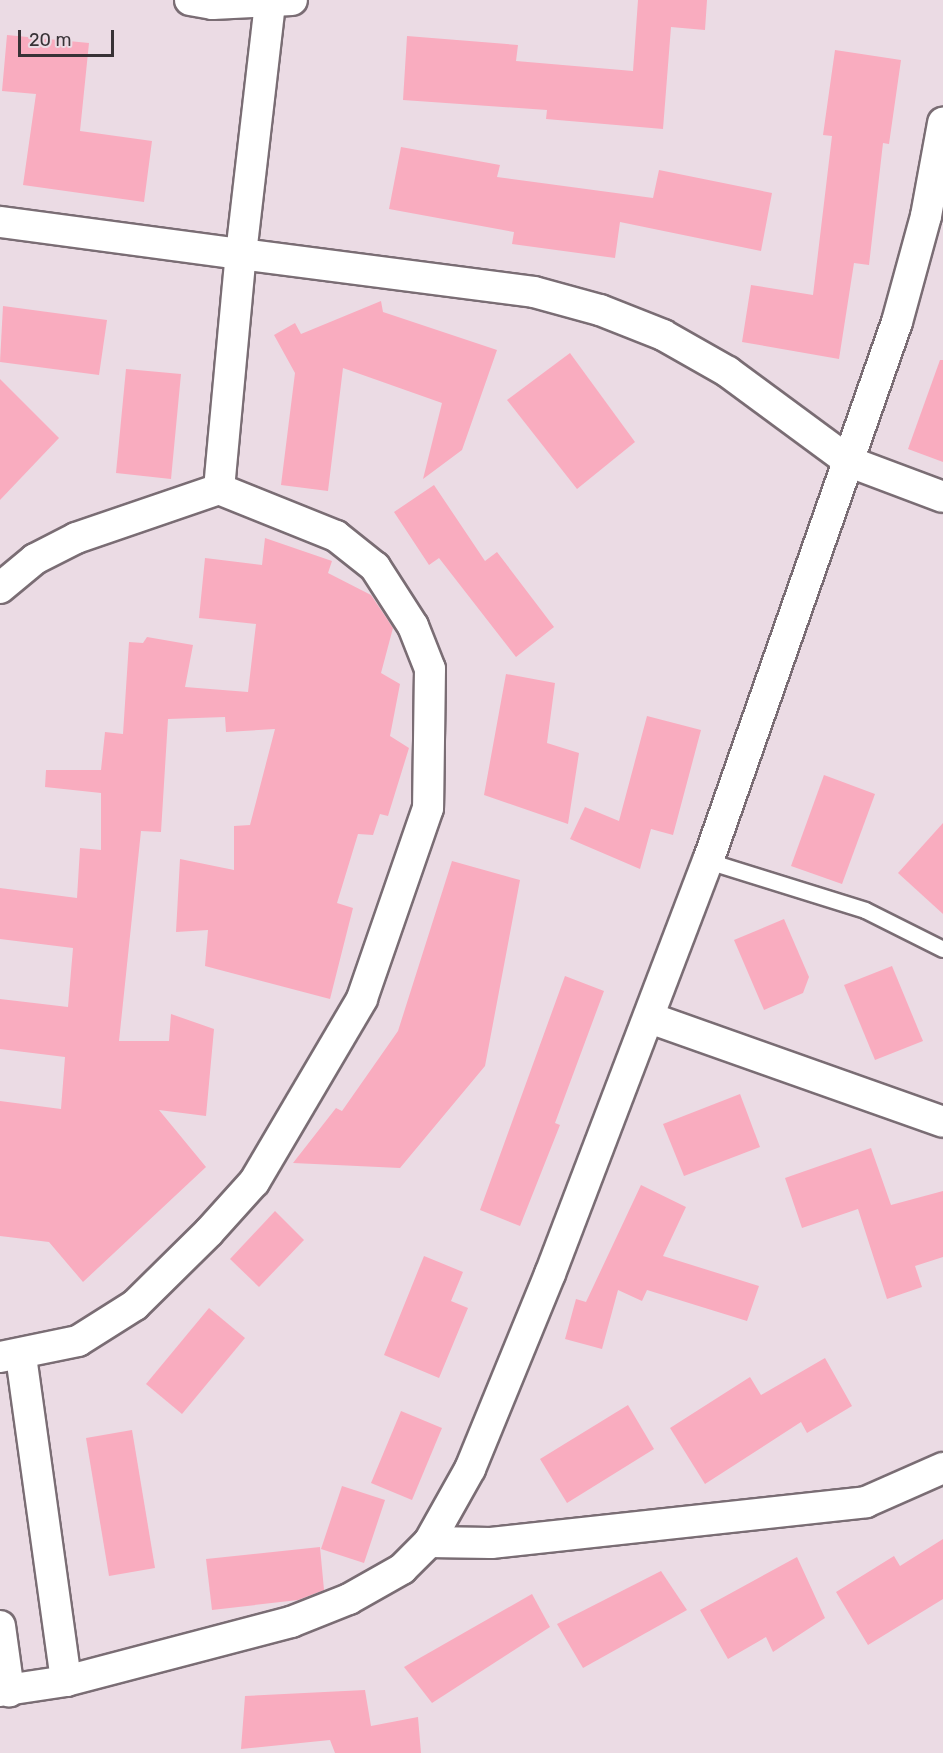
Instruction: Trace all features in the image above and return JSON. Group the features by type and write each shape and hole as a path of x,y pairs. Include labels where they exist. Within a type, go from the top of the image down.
{"street":[{"path":"190,0 281,2 241,254 219,489"},
{"path":"0,1626 4,1691 66,1681 291,1622 349,1599 402,1569 429,1542 470,1469 650,1018 708,861 850,462 897,322 926,216 943,123"},
{"path":"0,222 534,292 600,310 663,335 728,372 850,462 943,497"},
{"path":"0,588 35,559 76,538 219,489 336,536 375,567 400,603 430,669 428,808 362,999 254,1182 209,1232 135,1305 78,1341 10,1356 66,1681"},
{"path":"650,1018 943,1122"},
{"path":"429,1542 491,1543 866,1502 943,1468"}],"lane":[{"path":"708,861 865,910 943,949"}],"building":[{"path":"638,0 707,0 705,30 671,27 663,129 546,119 547,110 403,100 407,36 518,45 516,61 633,71"},
{"path":"7,35 89,43 80,131 152,141 144,202 23,185 36,94 2,91"},
{"path":"835,50 901,60 889,144 883,143 869,265 854,263 839,359 742,342 751,285 813,295 832,136 823,135"},
{"path":"401,147 500,165 497,177 653,198 659,170 772,193 761,251 620,222 615,258 512,244 514,232 389,209"},
{"path":"381,301 383,312 497,350 462,450 423,479 442,403 343,368 328,491 281,485 295,373 274,335 295,323 301,334"},
{"path":"3,306 107,320 99,375 0,362"},
{"path":"570,353 635,442 577,489 507,400"},
{"path":"940,360 943,360 943,462 908,449"},
{"path":"126,369 181,374 171,479 116,473"},
{"path":"0,379 59,438 0,500"},
{"path":"434,485 485,561 497,552 554,627 516,657 439,558 429,565 394,512"},
{"path":"265,538 332,561 328,573 371,595 393,628 381,673 400,684 390,736 409,748 388,816 380,814 373,835 358,834 337,903 353,908 330,999 205,966 208,930 176,932 180,859 234,870 234,826 250,825 275,729 226,732 225,717 168,719 161,832 141,831 119,1041 169,1041 171,1014 214,1029 206,1116 159,1110 206,1167 83,1282 49,1242 0,1236 0,1101 61,1109 65,1057 0,1049 0,999 68,1007 73,948 0,939 0,888 77,898 80,848 101,850 101,793 45,787 46,770 101,770 105,732 123,734 129,642 143,643 147,637 193,645 185,687 248,692 256,624 199,618 205,558 262,565"},
{"path":"506,674 555,683 547,743 579,753 568,824 484,795"},
{"path":"647,716 701,730 673,835 651,829 640,869 570,839 585,807 619,821"},
{"path":"824,775 875,794 842,884 791,866"},
{"path":"943,823 943,914 898,873"},
{"path":"452,861 520,880 485,1066 400,1168 293,1163 336,1108 342,1111 398,1031"},
{"path":"784,919 809,977 803,993 764,1010 734,940"},
{"path":"892,966 923,1041 875,1060 844,985"},
{"path":"565,976 604,991 555,1123 560,1125 520,1226 480,1210"},
{"path":"740,1094 760,1147 684,1176 663,1124"},
{"path":"871,1148 891,1205 943,1191 943,1257 915,1266 922,1287 887,1299 858,1209 802,1228 785,1178"},
{"path":"641,1185 686,1207 663,1256 759,1286 747,1321 647,1290 642,1301 618,1290 602,1349 565,1339 576,1299 586,1302"},
{"path":"275,1211 304,1240 259,1287 230,1259"},
{"path":"424,1256 463,1272 451,1301 468,1308 439,1378 384,1355"},
{"path":"209,1308 245,1338 182,1414 146,1384"},
{"path":"825,1358 852,1406 807,1433 801,1422 705,1484 670,1428 750,1377 761,1395"},
{"path":"628,1405 654,1449 567,1503 540,1459"},
{"path":"401,1411 442,1428 412,1500 371,1483"},
{"path":"132,1430 155,1568 109,1576 86,1438"},
{"path":"342,1486 385,1500 364,1563 321,1549"},
{"path":"943,1539 943,1599 868,1645 836,1592 894,1556 900,1566"},
{"path":"320,1547 324,1590 298,1600 212,1610 206,1559"},
{"path":"797,1557 825,1618 773,1652 766,1637 728,1659 700,1610"},
{"path":"661,1571 687,1610 583,1668 557,1624"},
{"path":"532,1594 550,1627 432,1703 404,1667"},
{"path":"365,1690 371,1726 418,1717 421,1753 335,1753 330,1740 241,1749 245,1696"}]}
